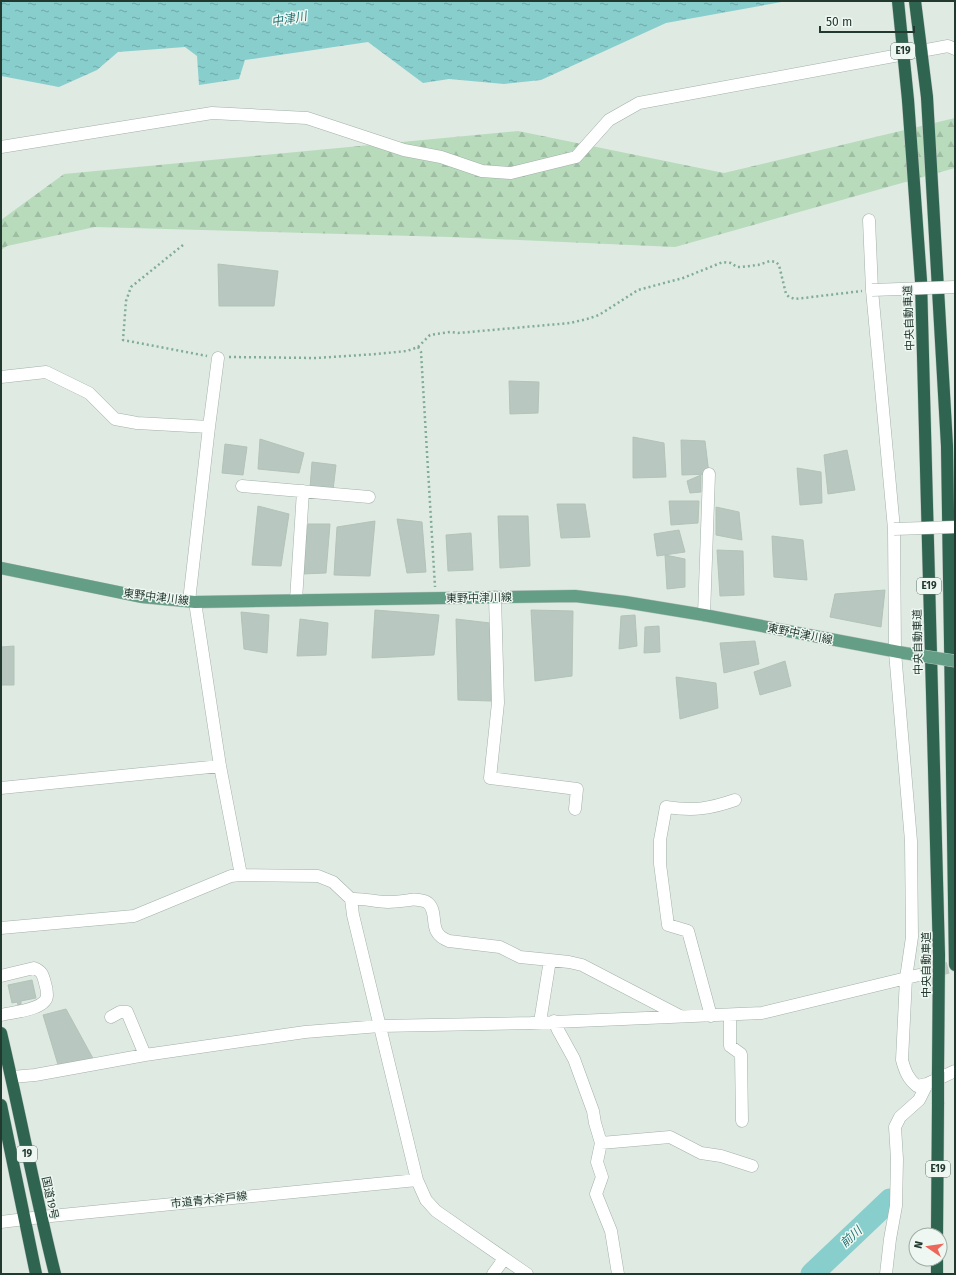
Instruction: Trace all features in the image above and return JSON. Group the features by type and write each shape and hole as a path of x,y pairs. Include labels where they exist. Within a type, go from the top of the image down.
{"highway":[{"name":"中央自動車道","path":"898,1 908,100 921,282 939,955 937,1227"},
{"name":"E19","path":"915,1 927,97 947,446 955,965"},
{"name":"国道19号","path":"1,1033 12,1077 40,1217 55,1274"},
{"name":"19","path":"1,1105 36,1274"}],"main road":[{"name":"東野中津川線","path":"1,568 142,597 192,601 575,596 625,602 704,615 900,653 955,660"}],"street":[{"path":"1,147 212,113 307,118 404,150 441,157 482,171 510,173 576,157 608,120 639,103 953,45"},
{"path":"869,220 872,290 894,529 911,841 912,937 906,978 902,1060 905,1072 911,1081 917,1086 927,1084 955,1071"},
{"path":"872,290 955,287"},
{"path":"218,358 209,427 192,601 220,766 241,875"},
{"path":"1,377 46,372 89,393 115,419 138,424 209,427"},
{"path":"704,615 709,474"},
{"path":"242,486 369,497"},
{"path":"296,600 303,491"},
{"path":"894,529 955,527"},
{"path":"495,597 498,703 490,778 577,789 575,809"},
{"path":"1,788 220,766"},
{"path":"711,1016 688,931 668,925 660,864 660,840 666,807 685,810 701,809 715,807 735,800"},
{"path":"1,928 134,916 230,876 318,876 333,882 351,899 353,915 417,1180 426,1200 436,1211 527,1274"},
{"path":"351,899 359,898 390,902 412,900 427,903 431,908 437,933 442,938 449,941 500,948 520,957 569,962 582,965 680,1016"},
{"path":"540,1022 550,960"},
{"path":"1,976 34,968 40,970 48,996 37,1008 1,1015"},
{"path":"12,1077 35,1075 145,1056 305,1032 380,1026 540,1022 762,1013 919,975"},
{"path":"111,1017 120,1012 127,1012 145,1056"},
{"path":"730,1015 730,1046 741,1054 742,1121"},
{"path":"554,1021 574,1059 593,1111 595,1124 601,1143 597,1162 602,1177 596,1194 611,1231 618,1274"},
{"path":"886,1274 896,1206 897,1159 895,1127 900,1116 920,1100 927,1084"},
{"path":"601,1143 670,1137 701,1153 721,1156 752,1166"},
{"name":"市道青木斧戸線","path":"1,1222 417,1180"},
{"path":"493,1274 504,1259"}],"path":[{"path":"183,245 131,287 126,301 123,340 218,358 316,358 407,351 418,347 430,335 563,323 587,319 599,315 638,290 683,278 723,262 741,267 758,265 770,261 776,262 779,265 786,294 788,297 795,299 872,290"},
{"path":"418,347 421,352 436,598"}],"green space":[{"path":"955,118 955,168 675,247 449,237 95,227 7,246 1,250 1,220 64,174 518,131 724,173"}],"water":[{"name":"中津川","path":"1,1 787,1 666,23 541,80 504,84 449,79 423,83 368,42 245,60 239,79 199,85 197,56 185,47 118,52 97,70 59,87 1,76"}],"building":[{"path":"218,264 278,271 274,306 219,306"},
{"path":"509,381 539,382 538,413 510,414"},
{"path":"633,437 664,443 666,477 633,478"},
{"path":"260,439 304,453 299,473 258,469"},
{"path":"681,440 705,441 709,474 682,475"},
{"path":"225,444 247,447 243,475 222,473"},
{"path":"847,450 855,490 828,494 824,455"},
{"path":"312,462 336,465 333,490 310,488"},
{"path":"797,468 821,472 822,503 800,505"},
{"path":"701,475 701,492 690,493 687,481"},
{"path":"669,501 699,501 698,523 671,525"},
{"path":"557,504 585,504 590,537 561,538"},
{"path":"258,506 289,514 281,566 252,565"},
{"path":"716,507 739,512 742,540 716,535"},
{"path":"498,516 528,516 530,566 500,568"},
{"path":"397,519 422,522 426,572 407,573"},
{"path":"375,521 370,576 334,575 337,527"},
{"path":"308,524 330,524 326,573 302,574"},
{"path":"679,530 685,552 657,556 654,534"},
{"path":"471,533 473,570 448,571 446,535"},
{"path":"772,536 803,540 807,580 774,577"},
{"path":"717,550 743,551 744,595 720,596"},
{"path":"665,555 685,559 685,587 667,589"},
{"path":"885,590 881,627 830,617 835,594"},
{"path":"375,610 439,615 434,655 372,658"},
{"path":"531,610 573,611 572,676 535,681"},
{"path":"241,612 269,615 267,653 244,649"},
{"path":"635,615 637,646 619,649 621,616"},
{"path":"300,619 328,623 326,655 297,656"},
{"path":"456,619 490,623 491,701 458,700"},
{"path":"659,626 660,652 644,653 645,627"},
{"path":"755,641 759,664 724,673 720,643"},
{"path":"14,646 14,685 1,685 1,647"},
{"path":"785,661 791,686 760,695 754,672"},
{"path":"676,677 716,683 718,708 680,719"},
{"path":"32,980 36,998 21,1001 21,1004 18,1005 17,1002 12,1003 8,985"},
{"path":"66,1009 95,1062 59,1068 43,1015"}],"waterway":[{"name":"前川","path":"812,1274 890,1200"}],"tunnel":[{"path":"919,975 955,966"}]}
